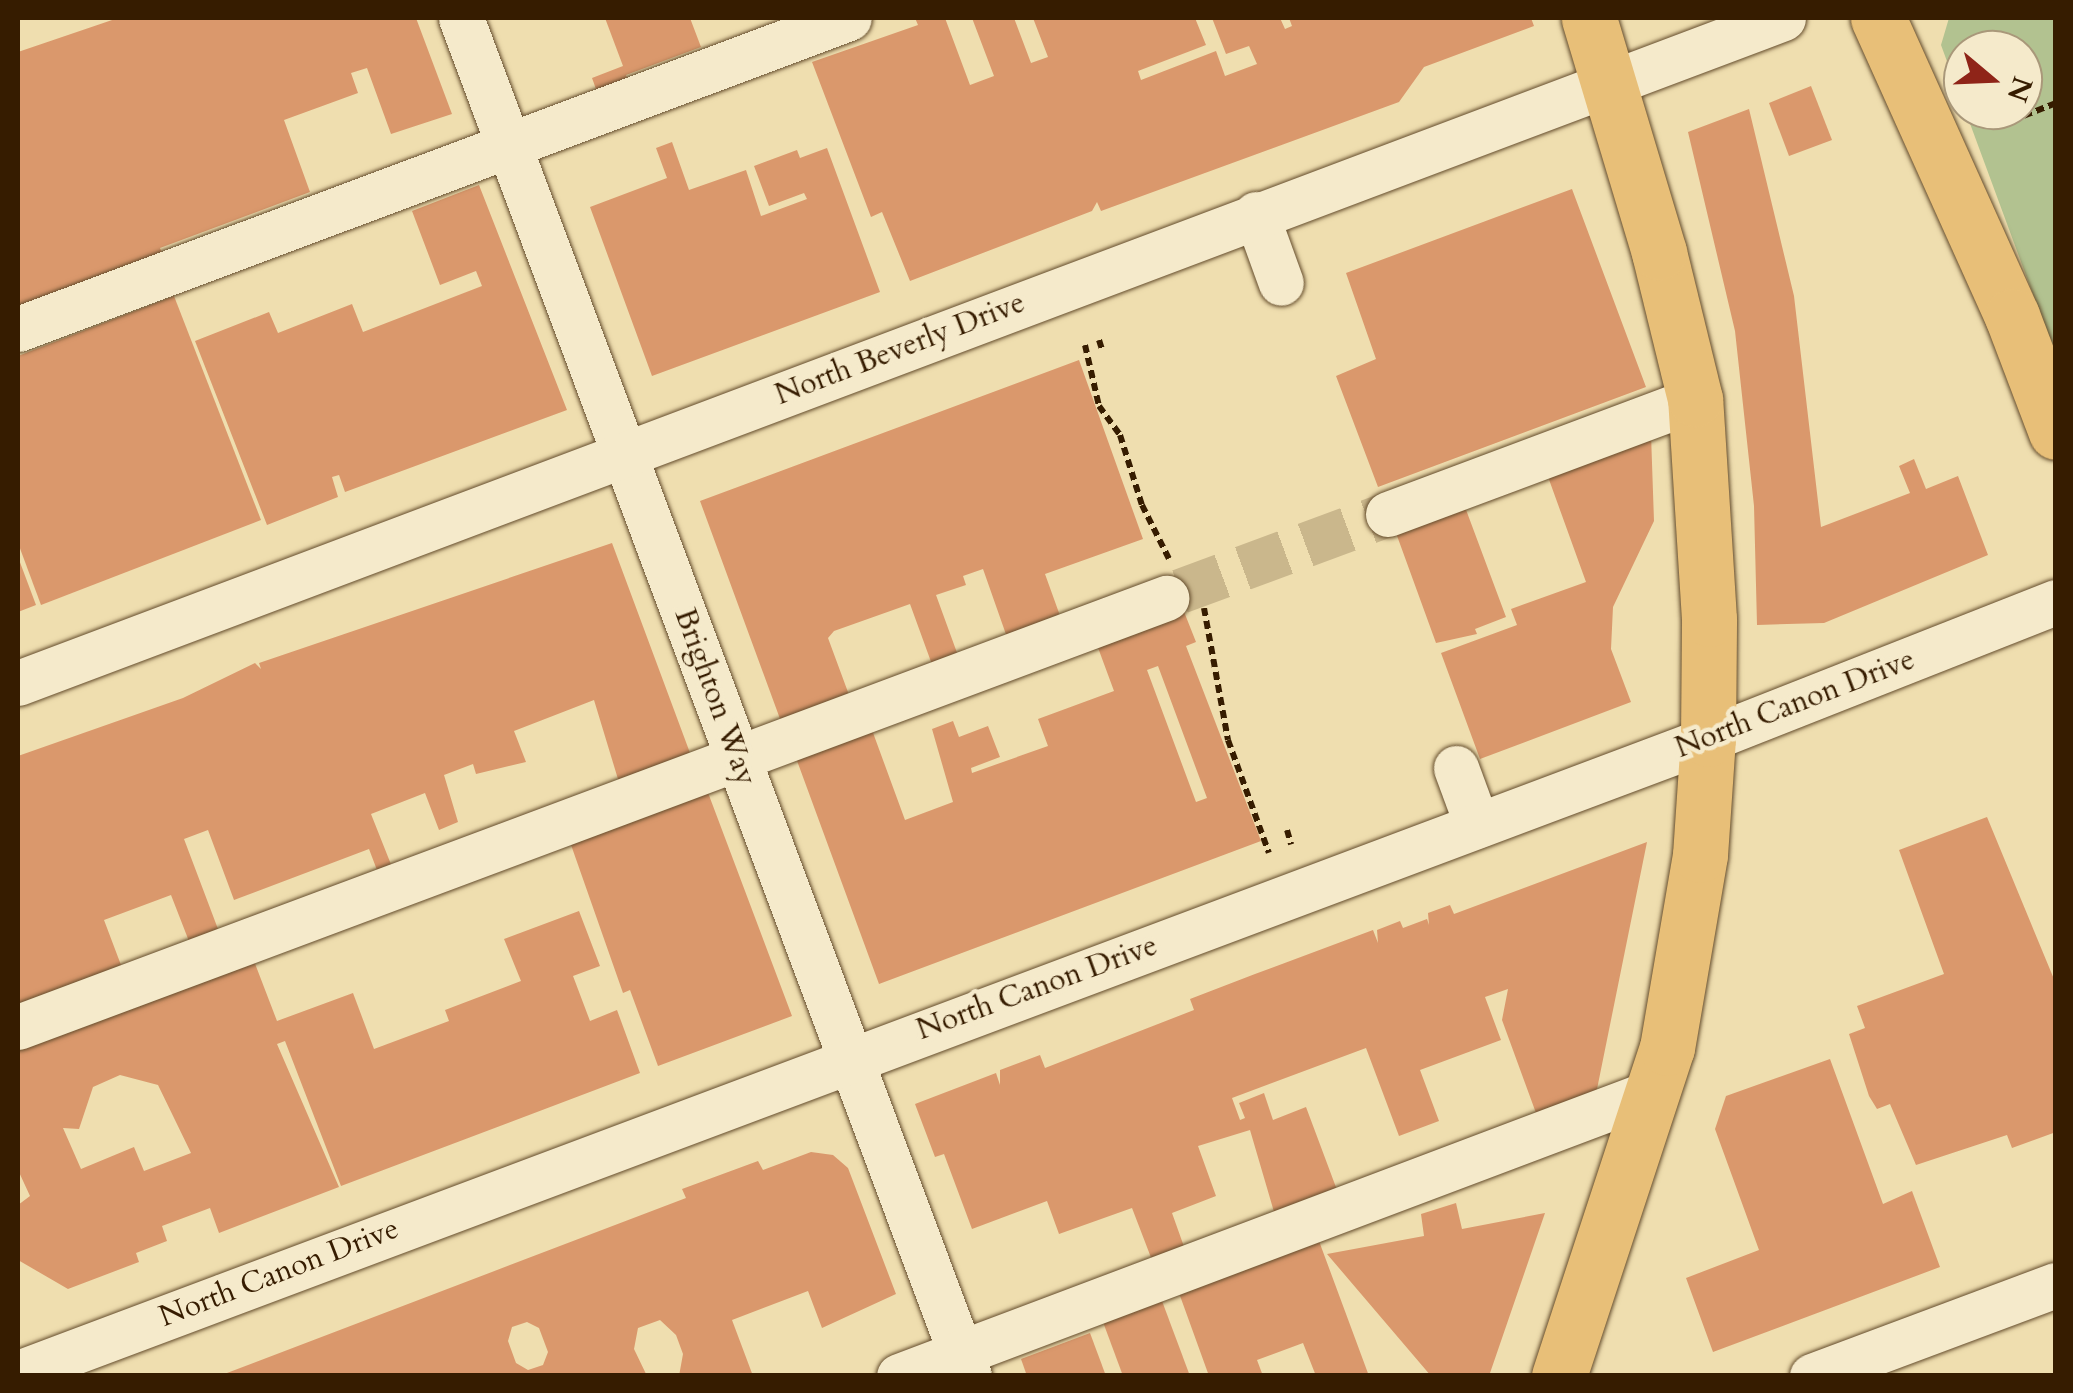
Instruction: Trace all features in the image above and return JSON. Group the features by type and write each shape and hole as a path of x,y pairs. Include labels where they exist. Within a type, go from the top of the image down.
{"main road":[{"path":"1559,1376 1655,1091 1684,961 1708,739 1706,560 1694,398 1659,252 1588,18"},
{"path":"1878,18 2012,316 2056,432"}],"street":[{"name":"Brighton Way","path":"462,18 964,1364"},
{"path":"18,329 849,18"},
{"name":"North Beverly Drive","path":"18,682 1777,19"},
{"path":"1256,214 1281,283"},
{"path":"1388,514 1694,398"},
{"path":"18,1027 738,758 1178,588"},
{"name":"North Canon Drive","path":"18,1373 1708,739 2056,602"},
{"path":"1456,768 1478,825"},
{"path":"898,1376 964,1364 1655,1091"},
{"path":"1812,1376 2056,1285"}],"path":[{"path":"1099,340 1102,349"},
{"path":"1085,345 1099,406 1120,435 1147,519 1178,588 1269,852"},
{"path":"1287,830 1291,844"}],"green space":[{"path":"1949,18 2055,18 2055,354 1972,130 2043,130 2043,30 1945,30"}],"building":[{"path":"118,18 416,18 452,114 391,134 367,68 351,73 358,93 284,120 310,192 160,248 165,260 18,315 18,52"},
{"path":"605,18 690,18 701,47 626,75 630,87 600,100 592,78 623,66"},
{"path":"915,18 945,18 970,85 994,76 972,18 1014,18 1031,63 1048,57 1033,18 1195,18 1206,45 1138,71 1141,80 1216,51 1225,76 1257,64 1249,46 1226,54 1212,18 1280,18 1285,29 1292,26 1289,18 1531,18 1534,26 1424,67 1399,102 1101,211 1097,202 1092,211 910,281 882,212 871,217 812,62 918,25"},
{"path":"1811,86 1832,140 1789,156 1769,103"},
{"path":"1749,109 1794,296 1821,527 1910,493 1899,466 1914,459 1926,489 1958,476 1988,555 1824,623 1757,625 1754,506 1735,331 1688,132"},
{"path":"672,142 689,190 746,170 761,216 807,199 804,193 769,206 754,166 797,150 800,158 827,148 880,292 652,376 590,207 667,178 656,148"},
{"path":"479,185 567,410 345,492 339,475 332,477 338,497 267,525 195,341 269,312 278,333 352,304 363,332 482,286 476,271 440,285 412,211"},
{"path":"1572,189 1646,387 1378,487 1336,376 1376,359 1346,273"},
{"path":"174,296 261,520 41,605 18,543 18,356"},
{"path":"1079,360 1143,539 1045,574 1063,624 1009,643 983,569 963,576 966,585 936,595 960,661 934,670 910,604 834,631 828,638 852,703 783,727 700,501"},
{"path":"1651,434 1654,521 1613,607 1611,649 1631,702 1480,759 1441,653 1517,625 1511,609 1586,582 1547,474"},
{"path":"1465,507 1506,617 1475,629 1477,634 1436,643 1396,533"},
{"path":"612,543 693,761 621,789 594,700 514,731 526,762 476,774 473,764 444,775 458,822 439,830 425,793 371,814 394,872 380,878 369,849 234,900 208,830 184,839 221,937 192,949 171,895 104,920 124,973 18,1014 18,756 183,698 255,663 261,669 259,663"},
{"path":"18,557 36,605 18,612"},
{"path":"1179,599 1196,642 1186,646 1261,841 879,984 796,758 872,730 905,820 953,802 932,729 953,721 959,737 988,726 1000,757 971,768 972,773 1048,746 1038,719 1114,691 1097,645","holes":["1158,666 1207,798 1196,802 1147,670"]},
{"path":"707,790 792,1016 658,1066 630,990 623,993 570,842"},
{"path":"1987,817 2056,984 2056,1132 2012,1148 2007,1135 1916,1165 1890,1104 1877,1109 1869,1096 1849,1034 1865,1028 1857,1006 1944,974 1899,850"},
{"path":"1647,842 1594,1104 1540,1124 1502,1020 1508,989 1485,997 1501,1040 1420,1070 1439,1121 1399,1136 1366,1048 1232,1098 1240,1120 1245,1118 1239,1103 1264,1093 1273,1120 1306,1107 1340,1198 1277,1222 1250,1130 1198,1146 1216,1196 1172,1213 1187,1255 1155,1268 1132,1208 1059,1234 1047,1201 972,1229 944,1154 935,1157 915,1104 996,1073 1000,1085 1000,1070 1040,1055 1045,1068 1194,1010 1190,999 1255,974 1373,930 1378,943 1377,930 1400,921 1403,928 1427,919 1429,925 1428,913 1450,905 1454,914"},
{"path":"579,911 600,966 573,976 590,1021 617,1010 640,1073 341,1186 285,1041 277,1044 339,1187 219,1233 210,1208 162,1226 167,1241 136,1253 139,1262 68,1289 18,1260 18,1205 30,1196 18,1170 18,1050 254,961 277,1021 353,993 374,1049 449,1021 445,1010 521,981 504,939","holes":["120,1075 158,1085 191,1153 144,1171 134,1147 81,1169 63,1128 79,1129 93,1087"]},
{"path":"1830,1059 1883,1204 1912,1191 1940,1267 1713,1352 1686,1278 1759,1250 1715,1129 1726,1096"},
{"path":"811,1152 833,1155 848,1168 896,1294 822,1328 808,1291 732,1320 753,1376 679,1376 683,1354 676,1335 660,1320 638,1328 634,1349 647,1376 219,1376 686,1198 682,1189 758,1161 763,1170","holes":["527,1322 539,1328 548,1352 543,1365 528,1370 516,1363 508,1341 512,1327"]},
{"path":"1456,1203 1462,1229 1545,1213 1489,1376 1431,1376 1327,1254 1424,1236 1421,1214"},
{"path":"1319,1241 1369,1376 1316,1376 1303,1343 1257,1360 1263,1376 1209,1376 1179,1293"},
{"path":"1162,1301 1190,1376 1123,1376 1103,1322"},
{"path":"1090,1333 1106,1376 1027,1376 1021,1359"}],"tunnel":[{"path":"1180,591 1388,514"}]}
